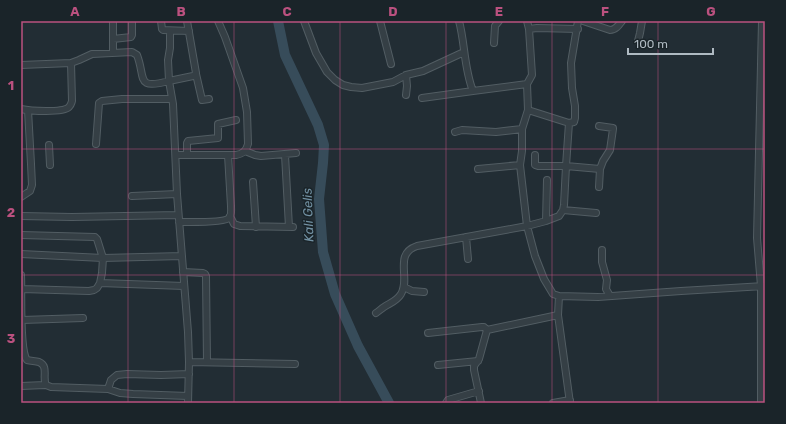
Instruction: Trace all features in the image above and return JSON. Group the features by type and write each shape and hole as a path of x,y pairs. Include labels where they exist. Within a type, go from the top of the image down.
{"street":[{"path":"113,21 113,53"},
{"path":"113,39 131,37 132,21"},
{"path":"161,21 162,30 164,31 189,31"},
{"path":"187,21 202,100 209,99"},
{"path":"176,155 240,154 245,151 248,144 243,88 218,21"},
{"path":"304,21 316,53 327,72 334,80 343,85 352,87 362,88 393,82 406,75 423,71 464,52"},
{"path":"380,21 391,64"},
{"path":"459,21 473,91"},
{"path":"494,43 495,26 499,21"},
{"path":"527,21 530,29 532,75 527,84 528,110 522,129 522,151 520,165 527,226 541,272 553,294 559,296 598,297 681,290 763,286"},
{"path":"528,110 569,123 574,122 575,106 572,88 571,63 578,29 578,21"},
{"path":"583,21 613,30 617,28 622,21"},
{"path":"638,41 642,21"},
{"path":"760,403 763,286 757,238 762,148 762,21"},
{"path":"530,29 578,29"},
{"path":"170,31 168,60 169,81 174,114 177,194 188,332 188,403"},
{"path":"21,65 71,63 92,54 135,52 140,62 142,75 146,84 169,81 196,74"},
{"path":"21,197 30,191 32,185 31,164 24,110 51,111 69,107 72,101 71,63"},
{"path":"406,75 406,95"},
{"path":"422,98 527,84"},
{"path":"96,144 99,103 102,101 122,99 172,99"},
{"path":"187,155 188,141 218,138 218,124 236,120"},
{"path":"376,313 401,295 404,287 403,260 412,247 527,226 559,216 564,205 569,123"},
{"path":"599,126 613,129 610,150 600,168 599,187"},
{"path":"455,132 462,130 496,132 522,129"},
{"path":"49,146 50,165"},
{"path":"245,151 261,156 296,153"},
{"path":"228,155 231,206 230,216 233,223 243,227 291,227 285,155"},
{"path":"535,156 536,166 600,168"},
{"path":"478,169 520,165"},
{"path":"546,221 547,180"},
{"path":"253,182 256,227"},
{"path":"132,196 177,194"},
{"path":"563,210 596,213"},
{"path":"21,216 219,221 226,220 230,216"},
{"path":"21,235 95,237 103,258 103,268 100,282 96,290 22,289"},
{"path":"466,237 468,259"},
{"path":"602,250 602,262 607,280 606,289 610,296"},
{"path":"21,254 103,258 182,256"},
{"path":"183,272 203,272 206,276 207,362"},
{"path":"21,275 22,346 24,356 27,360 44,365 45,385"},
{"path":"100,282 184,286"},
{"path":"404,287 412,291 424,292"},
{"path":"553,403 570,402 558,315 559,296"},
{"path":"428,333 482,327 487,330 558,315"},
{"path":"22,320 83,318"},
{"path":"481,403 474,366 478,361 487,330"},
{"path":"438,365 478,361"},
{"path":"189,362 295,364"},
{"path":"108,389 111,380 117,375 189,374"},
{"path":"21,386 45,385 51,387 108,389 124,394 188,396"},
{"path":"446,403 448,400 478,390"}],"waterway":[{"name":"Kali Gelis","path":"278,21 285,55 318,125 324,145 319,199 323,252 335,294 358,346 389,403"}]}
